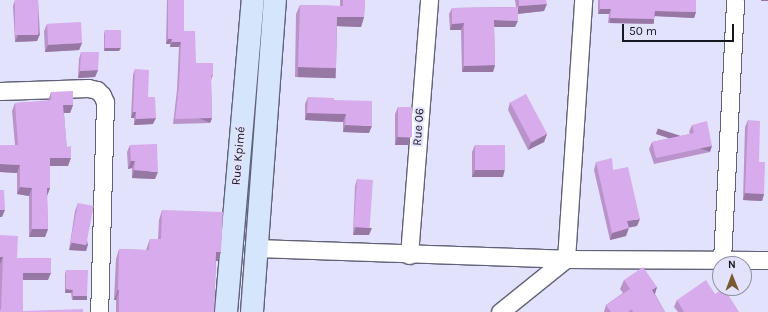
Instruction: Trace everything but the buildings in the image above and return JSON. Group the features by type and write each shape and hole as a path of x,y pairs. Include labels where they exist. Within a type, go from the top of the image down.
{"main road":[{"name":"Rue Kpimé","path":"226,312 252,0"},
{"name":"Rue Kpimé","path":"252,312 275,0"}],"street":[{"name":"Rue 06","path":"409,255 429,0"},
{"path":"500,312 566,259 583,0"},
{"path":"722,256 735,0"},
{"path":"0,91 88,88 97,90 102,95 105,102 99,312"},
{"path":"256,248 409,255 566,259 712,260"},
{"path":"752,260 768,260"}]}
